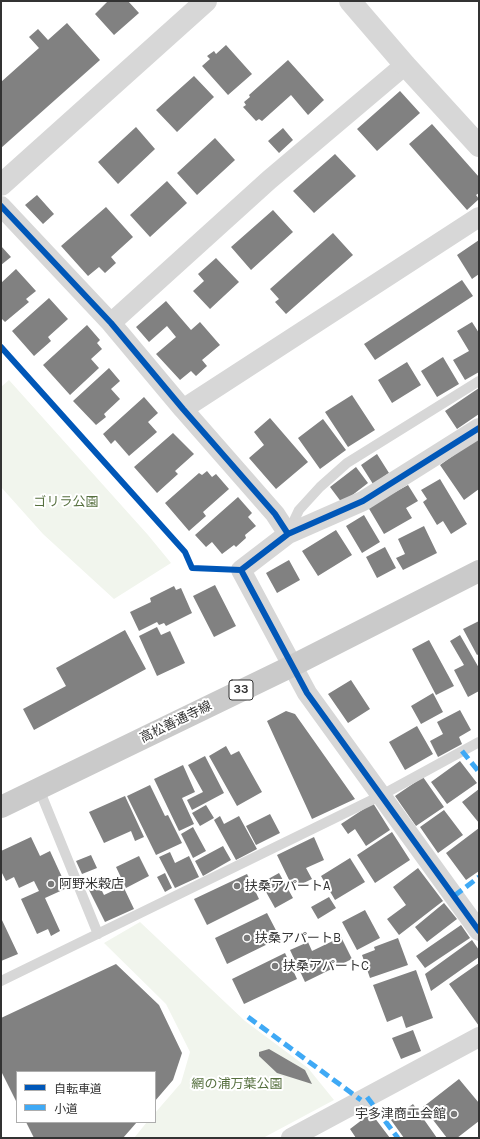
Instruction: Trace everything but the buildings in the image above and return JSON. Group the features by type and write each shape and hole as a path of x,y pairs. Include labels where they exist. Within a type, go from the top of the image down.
{"main road":[{"name":"高松善通寺線","path":"1,807 292,666 479,571"}],"street":[{"path":"350,1 405,65 479,146"},
{"path":"1,185 204,2"},
{"path":"111,323 269,180 405,65"},
{"path":"1,206 111,323 183,409 275,514 288,534"},
{"path":"183,409 479,217"},
{"path":"479,428 363,501 288,534 241,570 307,693 479,931"},
{"path":"292,1138 479,1037"}],"lane":[{"path":"288,534 299,510 320,487 347,464 479,381"},
{"path":"1,981 380,796 479,742"},
{"path":"39,788 98,934"}],"green space":[{"name":"ゴリラ公園","path":"9,380 148,535 171,563 114,599 43,534 1,487 1,387"},
{"name":"網の浦万葉公園","path":"140,922 245,1021 308,1068 334,1100 263,1138 134,1138 146,1123 156,1123 156,1112 181,1083 190,1052 166,1004 104,943"}],"marked path":[{"path":"462,751 479,772"},
{"path":"454,896 479,877"},
{"path":"248,1017 361,1100"},
{"path":"367,1097 398,1138"}],"cycle path":[{"path":"1,206 111,323 183,409 275,514 288,534"},
{"path":"1,347 185,552 192,568 241,570"},
{"path":"479,428 363,501 288,534 241,570 307,693 479,931"}],"place":[{"name":"阿野米穀店","path":"51,884"},
{"name":"扶桑アパートA","path":"237,886"},
{"name":"扶桑アパートB","path":"247,938"},
{"name":"扶桑アパートC","path":"275,966"},
{"name":"宇多津商工会館","path":"454,1114"}]}
